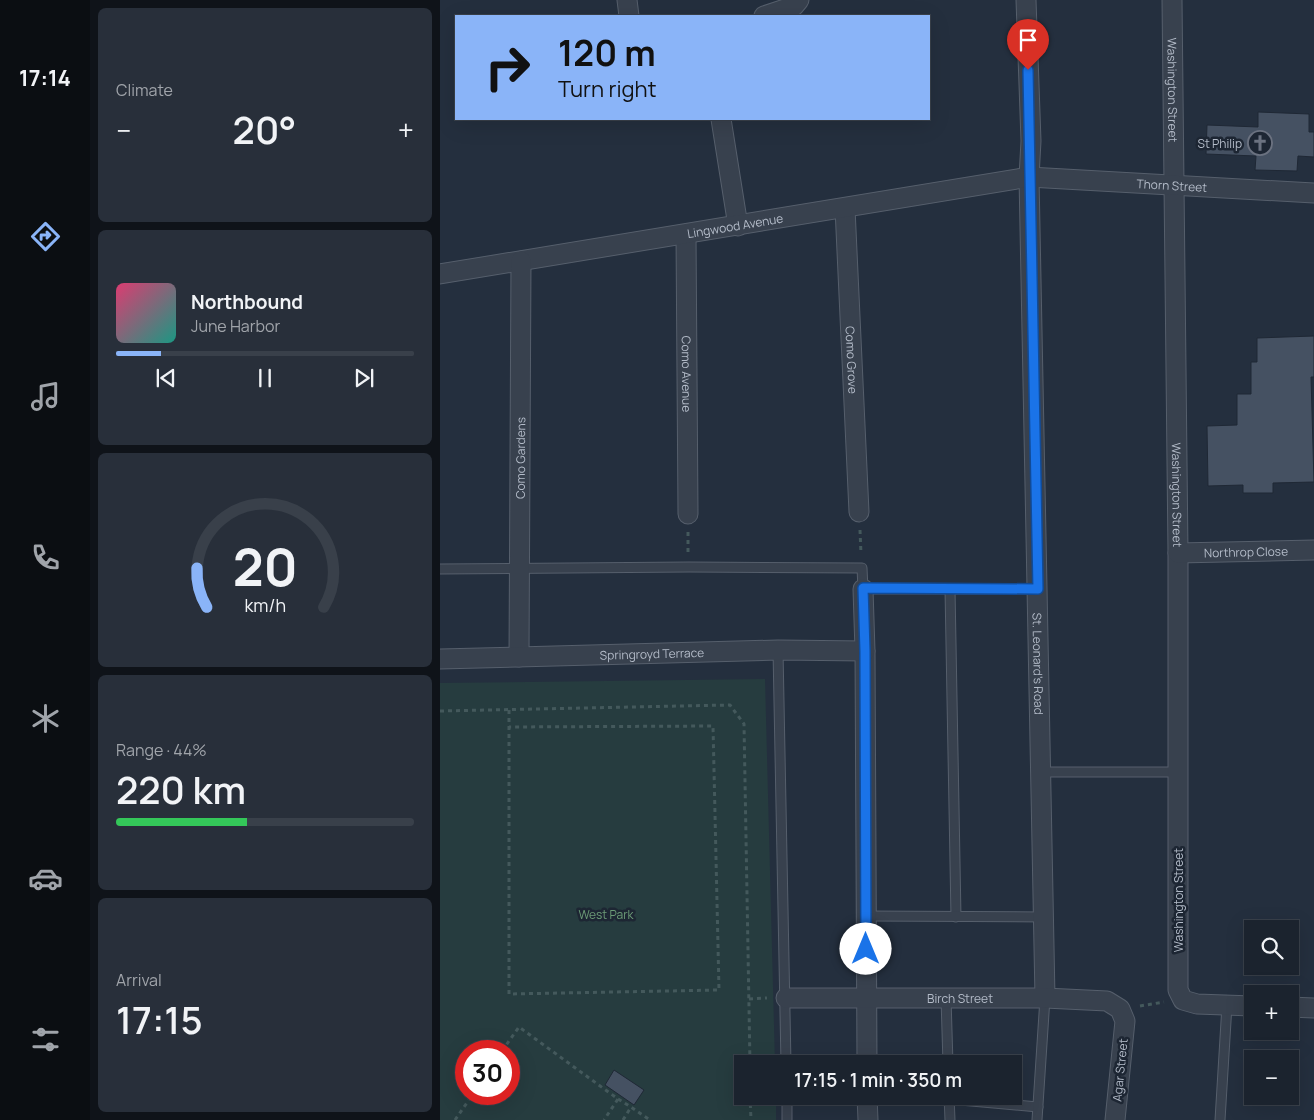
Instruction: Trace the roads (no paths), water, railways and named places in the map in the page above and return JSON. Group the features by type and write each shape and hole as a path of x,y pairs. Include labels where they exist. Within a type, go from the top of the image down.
{"street":[{"path":"627,0 629,15"},
{"path":"767,15 794,6 799,0"},
{"name":"St. Leonard's Road","path":"1026,0 1045,998"},
{"name":"Washington Street","path":"1172,0 1181,995 1197,1004 1227,1005"},
{"path":"721,120 738,226"},
{"name":"Thorn Street","path":"1030,177 1314,193"},
{"name":"Lingwood Avenue","path":"440,274 1030,177"},
{"name":"Como Grove","path":"844,208 858,512"},
{"name":"Como Avenue","path":"686,234 688,514"},
{"name":"Como Gardens","path":"519,657 521,261"},
{"name":"Northrop Close","path":"1178,553 1314,550"},
{"path":"863,588 867,1055"},
{"name":"Springroyd Terrace","path":"440,658 778,650 865,651"},
{"name":"Birch Street","path":"786,998 1045,998 1107,1001 1122,1015"},
{"path":"1227,1005 1244,1006"},
{"path":"1299,1007 1314,1008"},
{"name":"Agar Street","path":"1115,1120 1122,1015"},
{"path":"867,1105 868,1120"}],"lane":[{"path":"440,569 862,568 863,588 1038,589"},
{"path":"950,589 956,917"},
{"path":"778,650 786,1055"},
{"path":"1041,772 1178,772"},
{"path":"866,916 1044,917"},
{"path":"946,998 948,1055"},
{"path":"1037,1120 1045,998"},
{"path":"1220,1120 1227,1005"},
{"path":"787,1105 787,1120"},
{"path":"949,1105 950,1120"},
{"path":"1018,1105 1038,1107"}],"place":[{"name":"St Philip","path":"1260,143"}],"park label":[{"name":"West Park","path":"606,914"}]}
